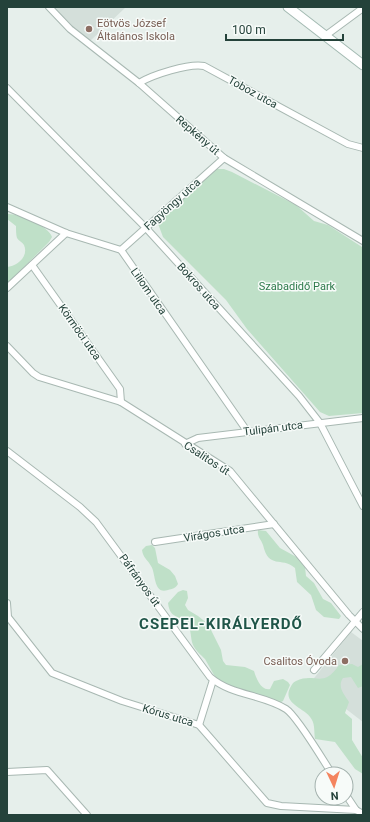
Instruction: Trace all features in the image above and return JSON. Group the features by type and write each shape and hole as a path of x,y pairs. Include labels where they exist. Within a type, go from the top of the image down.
{"street":[{"name":"Repkény út","path":"49,7 70,29 139,83 224,158 363,241"},
{"path":"288,7 363,65"},
{"path":"325,36 363,8"},
{"name":"Toboz utca","path":"139,83 146,79 189,66 197,64 204,66 348,144 363,148"},
{"name":"Bokros utca","path":"7,88 146,228 299,396 320,423 363,506"},
{"name":"Fagyöngy utca","path":"121,250 224,158"},
{"path":"7,207 66,233 121,250"},
{"path":"7,288 66,233"},
{"name":"Liliom utca","path":"121,250 247,431"},
{"name":"Körmöci utca","path":"32,265 120,390 121,402"},
{"name":"Csalitos út","path":"7,346 33,373 40,377 121,402 185,444 230,471 354,621 363,629"},
{"name":"Tulipán utca","path":"185,444 198,438 363,418"},
{"name":"Páfrányos út","path":"7,451 96,522 214,680 228,689 287,709 295,718 327,766"},
{"name":"Virágos utca","path":"154,542 274,524"},
{"name":"Kórus utca","path":"7,603 7,617 52,673 122,702 199,725 268,803 281,806 356,810 363,814"},
{"path":"314,670 363,612"},
{"path":"199,725 214,680"},
{"path":"7,772 47,770 87,815"},
{"path":"353,806 356,810"}],"shaded area":[{"name":"Eötvös József Általános Iskola","path":"52,7 126,7 90,41 61,18"},
{"name":"Csalitos Óvoda","path":"351,632 363,641 363,722 311,682"}],"green space":[{"name":"Szabadidő Park","path":"216,169 224,169 232,172 296,205 314,221 328,225 362,247 363,413 329,416 320,412 247,329 226,300 163,237 157,221"},
{"path":"7,214 12,214 32,221 50,233 52,237 49,242 7,284 7,267 15,265 21,260 25,253 25,249 24,245 17,238 16,226 7,219"},
{"path":"258,530 266,531 280,548 300,559 305,567 306,576 314,583 323,599 331,603 341,616 339,619 324,617 316,610 311,595 297,582 295,568 285,563 272,560 269,557 259,536"},
{"path":"152,545 155,548 158,563 170,570 175,576 178,584 174,588 163,591 157,586 153,569 143,555 142,550 146,546"},
{"path":"183,590 187,591 188,598 185,605 188,610 208,624 221,650 223,661 226,665 245,667 254,671 259,683 267,689 270,689 274,681 283,679 288,682 290,685 283,701 279,703 244,693 227,686 214,675 205,659 194,647 190,629 187,624 173,614 169,608 168,603 178,592"},
{"path":"352,664 358,667 363,664 363,686 358,688 351,677 343,678 341,681 341,687 349,702 345,713 352,719 352,740 363,758 363,774 355,769 335,742 315,739 312,720 305,712 292,702 288,694 290,688 296,681 308,678 323,678 333,672 339,665"}],"place":[{"name":"Eötvös József Általános Iskola","path":"89,29"},
{"name":"Csalitos Óvoda","path":"345,661"}],"district":[{"name":"CSEPEL-KIRÁLYERDŐ","path":"221,624"}]}
